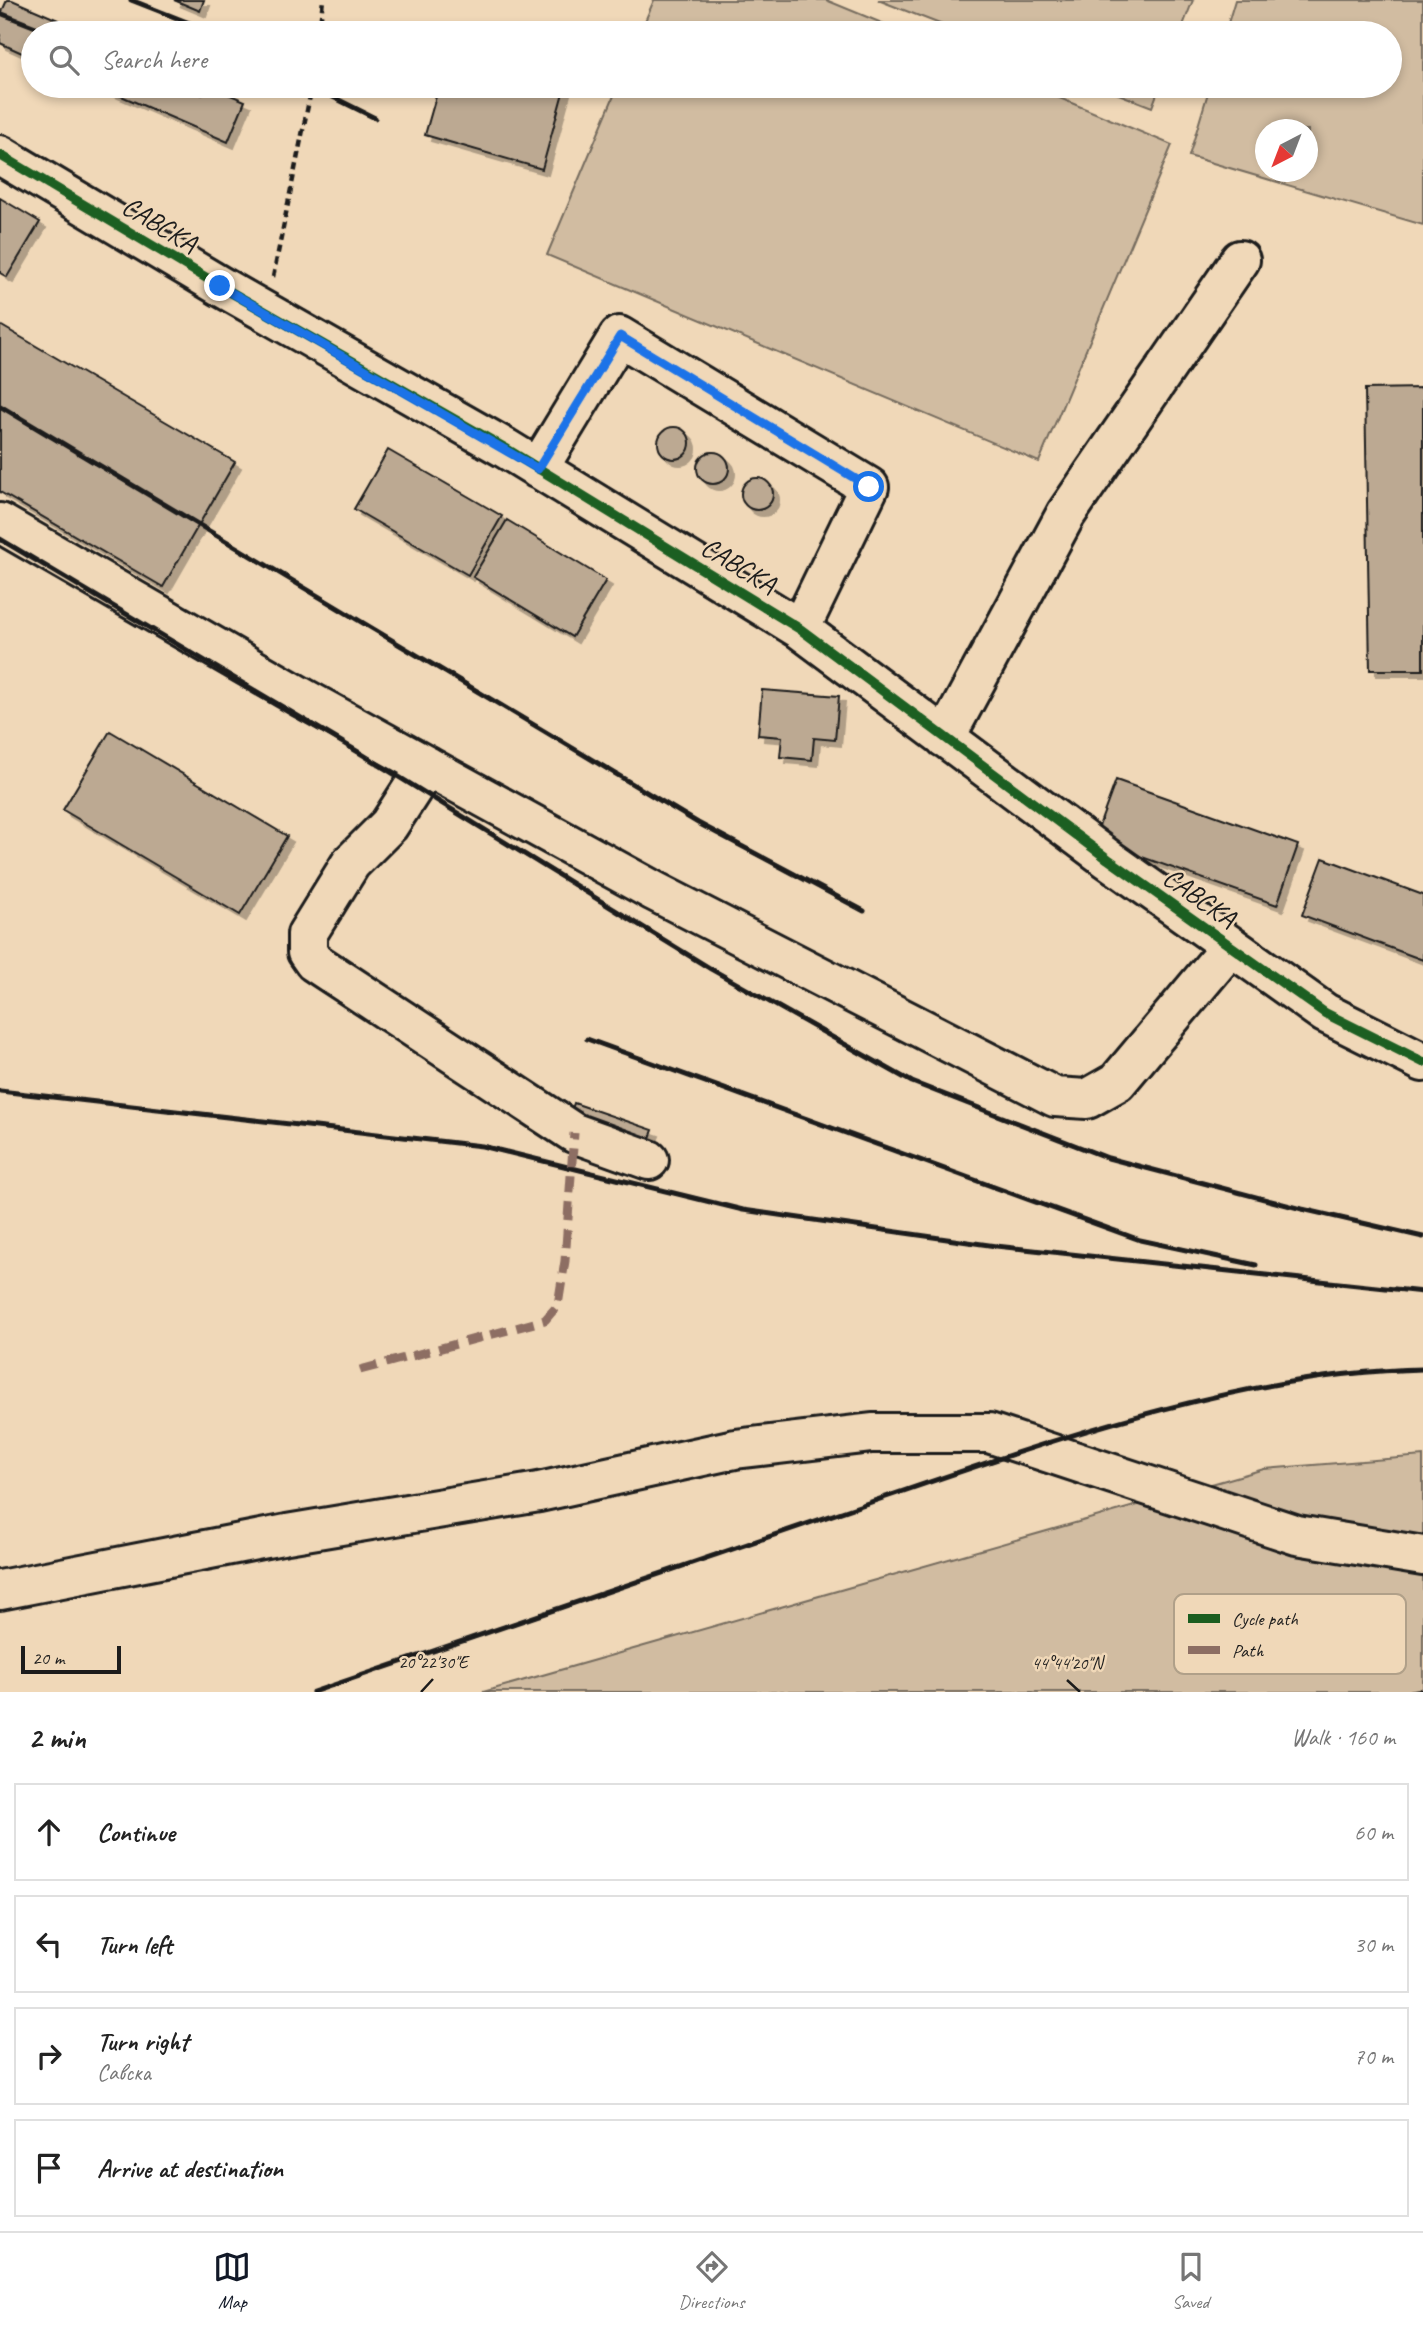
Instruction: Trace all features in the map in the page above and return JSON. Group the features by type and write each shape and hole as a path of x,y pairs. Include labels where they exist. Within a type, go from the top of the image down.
{"street":[{"name":"САВСКА","path":"0,155 538,469 800,629 945,738 1325,1013 1423,1062"},
{"path":"945,738 1066,514 1240,260"},
{"path":"538,469 620,336 869,487 800,629"},
{"path":"0,523 427,766 654,891 1055,1097 1087,1099 1116,1082 1231,946"},
{"path":"427,766 389,824 351,863 307,934 307,952 314,962 574,1133 649,1160"},
{"path":"0,1590 287,1534 539,1492 735,1449 872,1433 989,1433 1297,1535 1423,1556"}],"path":[{"path":"320,21 323,0"},
{"path":"266,312 310,98"}],"shaded area":[{"path":"654,0 826,0 877,21 645,21"},
{"path":"878,0 1193,0 1185,21 932,21"},
{"path":"1235,0 1423,0 1423,225 1277,182 1318,182 1318,119 1255,119 1255,175 1189,156 1206,98 1402,98 1402,21 1229,21"},
{"path":"613,98 1060,98 1172,145 1039,462 547,255"},
{"path":"1129,98 1155,98 1152,107"},
{"path":"1423,1456 1423,1692 483,1692 1264,1469"}],"building":[{"path":"7,0 12,0 60,21 21,21 21,53 0,43 0,16"},
{"path":"174,0 204,0 200,11"},
{"path":"126,98 238,98 245,101 228,142"},
{"path":"436,98 562,98 542,169 425,135"},
{"path":"0,198 40,222 7,277 0,273"},
{"path":"0,325 235,462 163,587 0,492"},
{"path":"1423,388 1423,670 1370,670 1365,389"},
{"path":"674,427 686,431 690,443 686,455 674,459 662,455 658,443 662,431"},
{"path":"388,450 502,516 468,575 354,509"},
{"path":"713,452 725,456 729,468 725,480 713,484 701,480 697,468 701,456"},
{"path":"757,478 769,482 773,494 769,506 757,510 745,506 741,494 745,482"},
{"path":"507,520 606,580 572,637 473,577"},
{"path":"762,690 839,696 835,740 814,738 812,760 780,757 782,737 758,735"},
{"path":"110,731 287,836 240,915 63,810"},
{"path":"1116,780 1298,845 1277,905 1094,840"},
{"path":"1323,858 1423,895 1423,960 1302,915"},
{"path":"574,1103 653,1130 645,1151 567,1124"}],"railway":[{"path":"131,0 184,21"},
{"path":"0,13 21,21"},
{"path":"335,98 375,118"},
{"path":"0,406 698,823 864,911"},
{"path":"0,539 360,753 711,969 912,1082 1108,1158 1302,1209 1423,1237"},
{"path":"587,1039 1140,1240 1256,1265"},
{"path":"0,1091 482,1146 743,1210 996,1246 1423,1292"},
{"path":"313,1692 1070,1436 1210,1398 1281,1383 1352,1373 1423,1369"},
{"path":"1411,1692 1423,1690"}],"marked path":[{"path":"360,1370 545,1320 558,1305 565,1261 574,1133"}],"cycle path":[{"path":"0,155 220,286 505,448 800,629 1108,859 1325,1013 1423,1062"}],"route":[{"path":"220,286 538,469 620,336 869,487"}]}
